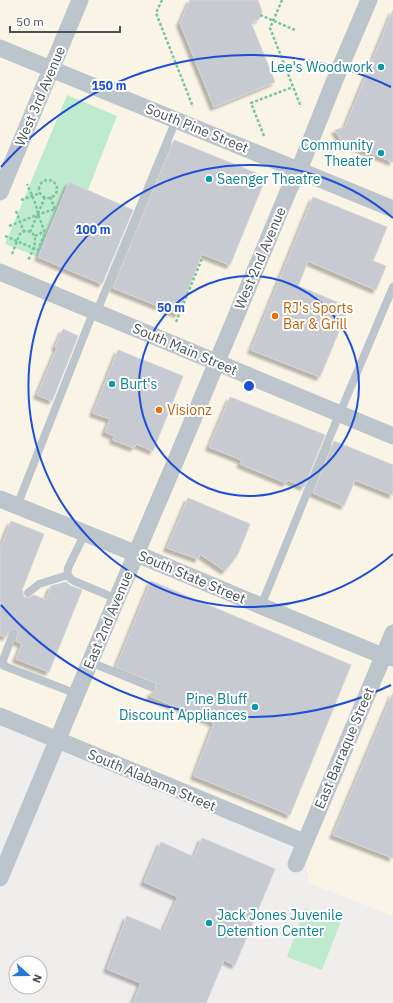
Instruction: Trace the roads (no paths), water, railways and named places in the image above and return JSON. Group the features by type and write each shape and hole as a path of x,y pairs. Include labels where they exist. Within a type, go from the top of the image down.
{"street":[{"name":"West 3rd Avenue","path":"0,192 80,0"},
{"name":"West 2nd Avenue","path":"217,362 290,186 299,170 369,0"},
{"name":"South Pine Street","path":"0,48 393,209"},
{"name":"South Main Street","path":"0,272 393,436"},
{"name":"East 2nd Avenue","path":"0,878 217,362"},
{"name":"South State Street","path":"0,499 388,657"},
{"name":"East Barraque Street","path":"296,864 304,842 388,657 393,633"},
{"name":"South Alabama Street","path":"0,716 304,842"}],"lane":[{"path":"17,506 95,311 176,120"},
{"path":"261,606 393,287"},
{"path":"85,533 67,573 74,581 117,599"},
{"path":"28,592 39,584 68,575"},
{"path":"13,634 2,666 77,694"},
{"path":"90,662 151,687"}],"place":[{"name":"Lee's Woodwork","path":"381,67"},
{"name":"Community Theater","path":"381,153"},
{"name":"Saenger Theatre","path":"209,179"},
{"name":"RJ's Sports Bar & Grill","path":"275,316"},
{"name":"Burt's","path":"112,384"},
{"name":"Visionz","path":"159,410"},
{"name":"Pine Bluff Discount Appliances","path":"255,707"},
{"name":"Jack Jones Juvenile Detention Center","path":"209,923"}]}
